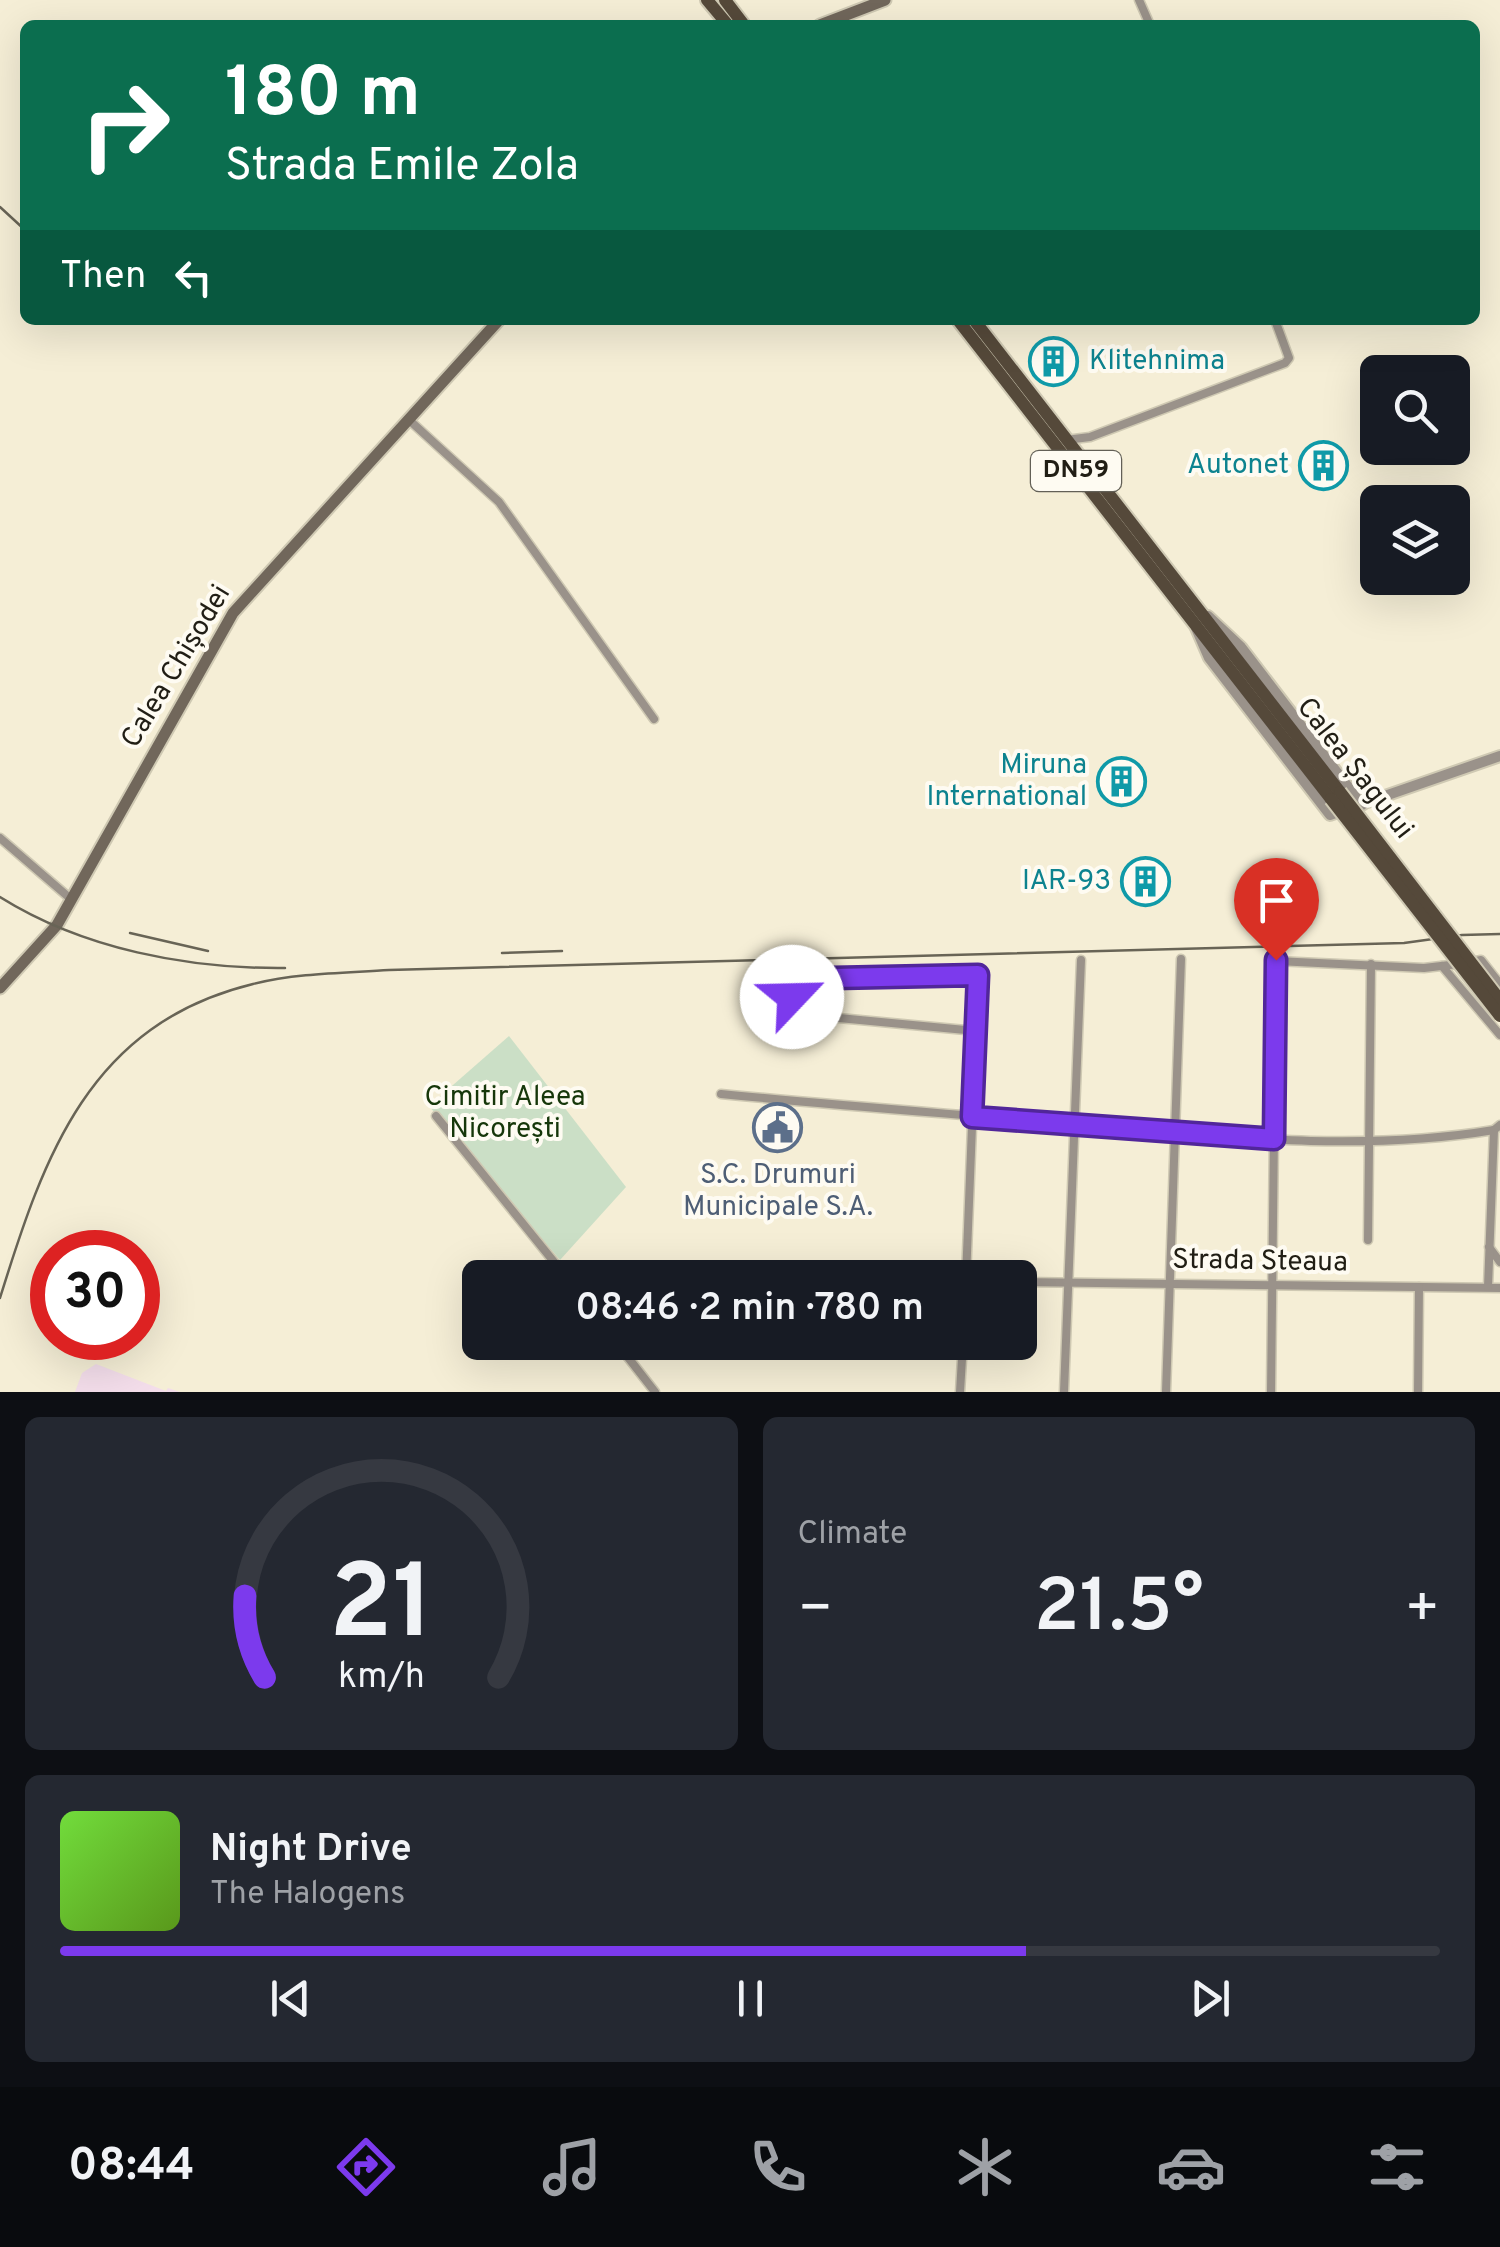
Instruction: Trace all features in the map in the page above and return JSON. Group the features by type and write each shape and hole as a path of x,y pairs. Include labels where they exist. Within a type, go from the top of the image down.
{"main road":[{"path":"708,0 724,20"},
{"path":"725,0 740,20"},
{"path":"833,20 885,0"},
{"name":"Calea Chișodei","path":"0,988 57,925 233,613 494,325"},
{"name":"Calea Șagului","path":"962,325 1500,1002"},
{"name":"Calea Șagului","path":"978,325 1195,615"},
{"name":"Calea Șagului","path":"1335,795 1498,1026"}],"street":[{"path":"1066,440 1090,437 1285,364 1289,358 1277,325"},
{"path":"408,418 498,502 654,718"},
{"path":"1078,456 1090,437"},
{"name":"Calea Șagului","path":"1195,615 1222,626 1241,647 1362,804 1330,815 1209,658 1195,615"},
{"path":"1362,804 1500,756"},
{"path":"0,838 72,900"},
{"path":"1166,1392 1181,959"},
{"path":"1064,1392 1081,960"},
{"path":"1270,1392 1276,960 1442,966 1481,960 1500,984"},
{"path":"1368,1240 1371,964"},
{"path":"1442,966 1498,1026"},
{"path":"967,1260 972,1117 976,1031 978,975 834,978 781,994 772,998 770,1006 775,1012 976,1031"},
{"path":"784,1013 790,1011 793,992 799,987"},
{"path":"781,994 793,1002 800,1014"},
{"name":"Calea Șagului","path":"1498,1026 1493,1013 1500,1002"},
{"path":"721,1094 1274,1139 1426,1140 1497,1128 1488,1288"},
{"path":"436,1116 552,1260"},
{"path":"1490,1248 1500,1262"},
{"name":"Strada Steaua","path":"1037,1282 1500,1288"},
{"path":"1418,1392 1419,1287"},
{"path":"630,1360 654,1392"},
{"path":"960,1392 962,1360"}],"shaded area":[{"path":"96,1364 166,1391 168,1388 180,1392 75,1392 82,1373"}],"green space":[{"path":"827,983 828,1013 797,1005 801,991"},
{"name":"Cimitir Aleea Nicorești","path":"509,1036 626,1187 560,1260 429,1106"}],"railway":[{"path":"0,207 20,225"},
{"path":"0,897 66,930 137,952 211,965 285,968"},
{"path":"130,933 208,951"},
{"path":"0,1298 56,1147 112,1063 150,1030 197,1003 253,984 389,970 1404,943 1500,934"},
{"path":"502,953 562,951"}],"place":[{"name":"Klitehnima","path":"1054,362"},
{"name":"Autonet","path":"1324,466"},
{"name":"Miruna International","path":"1122,782"},
{"name":"IAR-93","path":"1146,882"},
{"name":"S.C. Drumuri Municipale S.A.","path":"778,1128"}],"route":[{"path":"792,997 799,987 834,978 978,975 972,1117 1274,1139 1276,960"}]}
